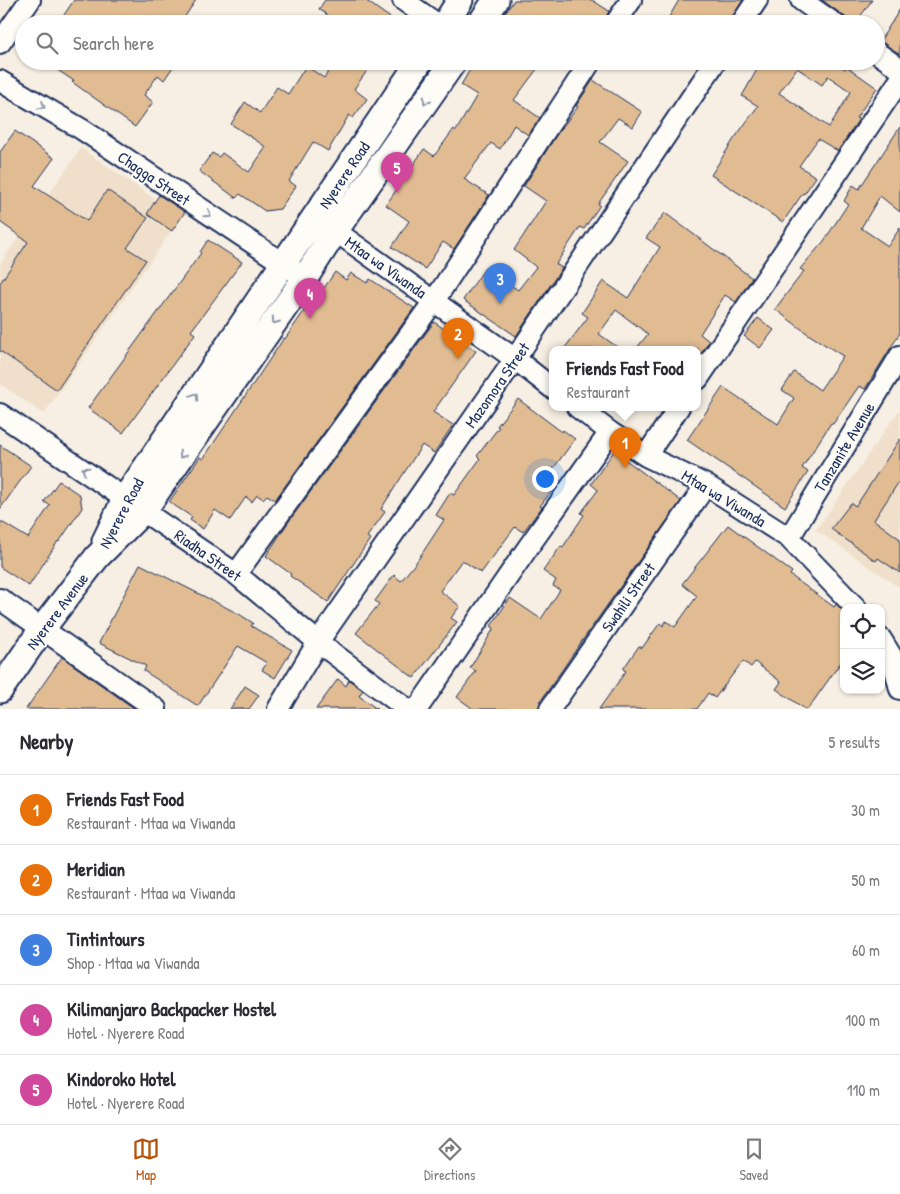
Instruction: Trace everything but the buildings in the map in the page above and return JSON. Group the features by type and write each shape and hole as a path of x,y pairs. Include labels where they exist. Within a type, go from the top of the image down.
{"main road":[{"path":"451,15 460,0"},
{"path":"486,15 496,0"},
{"name":"Nyerere Road","path":"97,557 305,278 325,224 415,70"},
{"name":"Nyerere Road","path":"135,504 284,264 325,224 447,70"},
{"name":"Nyerere Avenue","path":"0,690 42,628 97,557"}],"street":[{"path":"20,15 30,0"},
{"path":"403,0 424,15"},
{"path":"622,15 631,0"},
{"path":"747,15 757,0"},
{"path":"801,0 822,15"},
{"path":"0,43 15,22"},
{"path":"885,58 900,68"},
{"path":"236,574 434,301 585,70"},
{"name":"Mazomora Street","path":"278,709 318,642 515,359 710,70"},
{"path":"701,375 900,80"},
{"name":"Chagga Street","path":"0,82 83,130 305,278"},
{"name":"Mtaa wa Viwanda","path":"325,224 515,359 549,386"},
{"name":"Tanzanite Avenue","path":"789,538 900,356"},
{"name":"Mtaa wa Viwanda","path":"582,411 646,456 706,485 789,538 852,604"},
{"path":"646,456 676,411"},
{"name":"Riadha Street","path":"0,414 236,574 318,642 408,709"},
{"path":"417,709 610,432"},
{"name":"Swahili Street","path":"550,709 706,485"},
{"path":"0,599 156,709"},
{"path":"885,646 892,657 900,688"}],"shaded area":[{"path":"81,148 181,217 44,414 0,384 0,264"},
{"path":"900,409 900,588 816,530"}],"place":[{"name":"Kindoroko Hotel","path":"397,193"},
{"name":"Tintintours","path":"500,304"},
{"name":"Kilimanjaro Backpacker Hostel","path":"310,319"},
{"name":"Meridian","path":"458,359"},
{"name":"Friends Fast Food","path":"625,468"}]}
